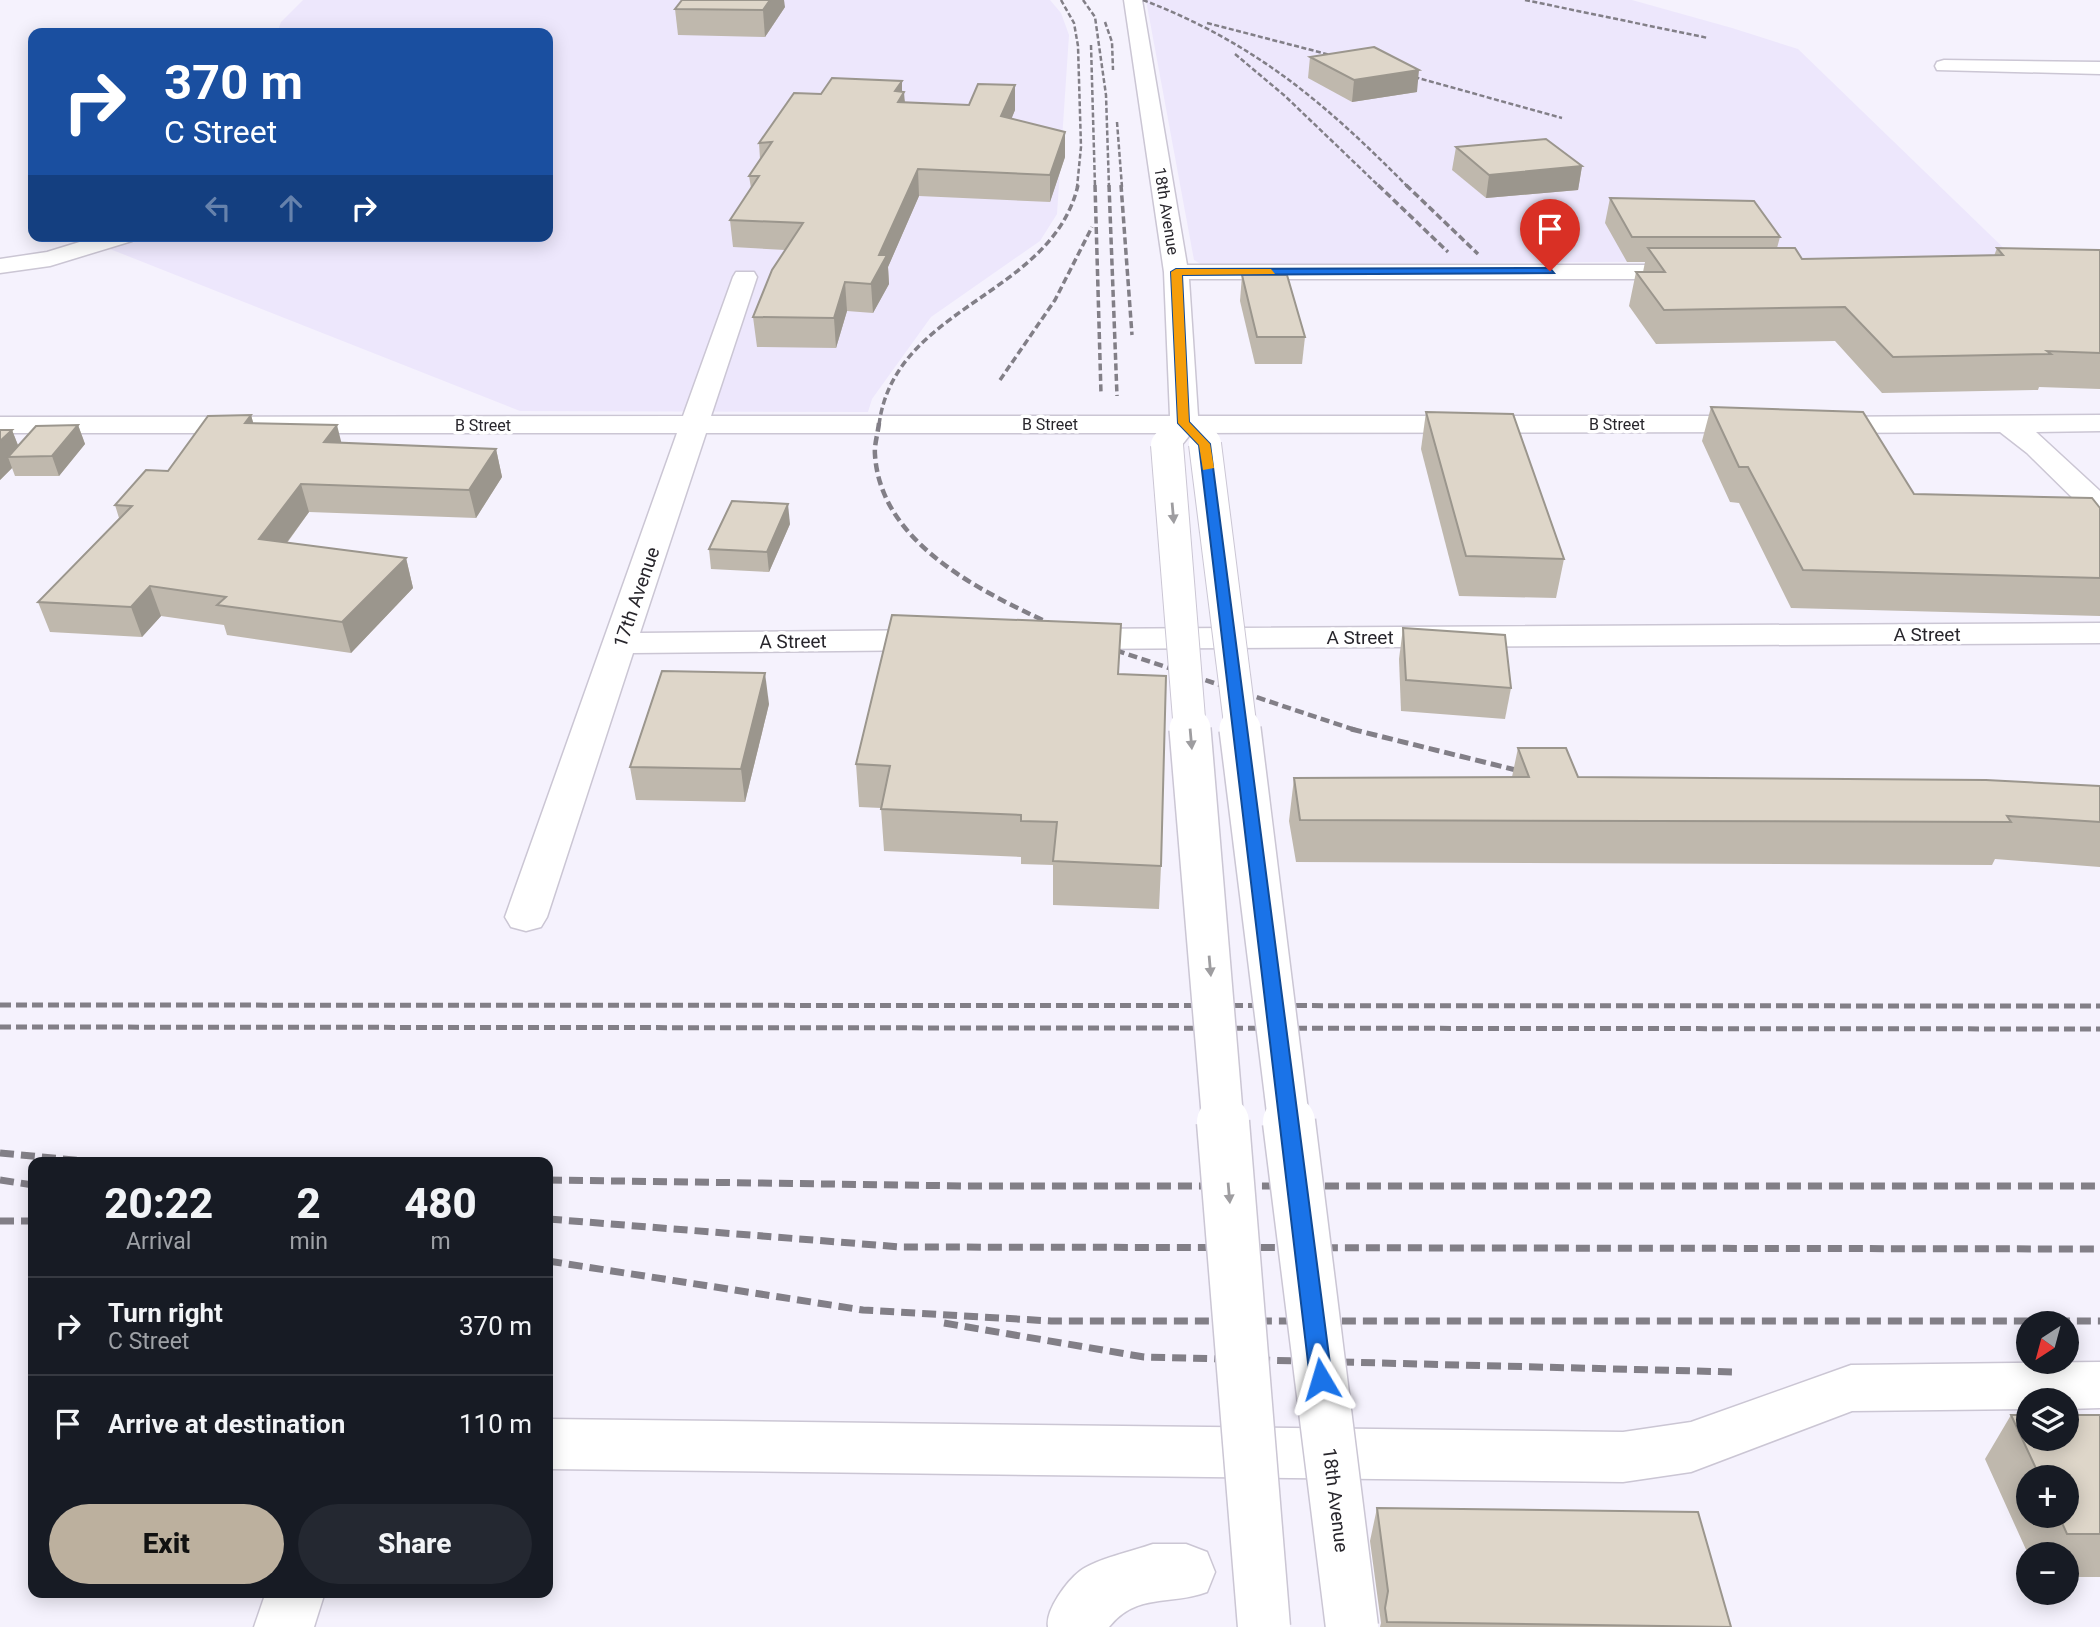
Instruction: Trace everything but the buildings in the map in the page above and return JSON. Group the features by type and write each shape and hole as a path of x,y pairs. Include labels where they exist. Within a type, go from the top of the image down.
{"street":[{"name":"18th Avenue","path":"1133,0 1176,272 1185,437 1352,1627"},
{"path":"1944,66 2100,68"},
{"path":"0,266 50,259 105,242"},
{"path":"1176,272 1716,272"},
{"name":"17th Avenue","path":"526,917 745,276"},
{"name":"B Street","path":"0,425 695,424 1185,437 2100,423"},
{"path":"2010,426 2037,447 2100,508"},
{"path":"1185,437 1265,1627"},
{"name":"A Street","path":"1043,639 2100,633"},
{"name":"A Street","path":"620,643 975,640"},
{"path":"553,1444 1623,1457 1691,1447 1851,1388 2100,1385"},
{"path":"1077,1627 1077,1621 1101,1591 1153,1572 1186,1572"},
{"path":"284,1627 294,1598"}],"shaded area":[{"path":"303,0 1050,0 1061,13 1069,35 1057,214 1040,241 931,317 872,399 868,412 520,411 92,242 553,242 553,28 279,28 281,22"},
{"path":"1146,0 1632,0 1732,28 1798,49 2015,259 1202,265 1194,260"}],"railway":[{"path":"1061,0 1074,23 1078,46 1081,147 1077,187"},
{"path":"1083,0 1095,17 1106,95 1109,187"},
{"path":"1143,0 1220,36 1286,78 1347,128 1408,187"},
{"path":"1525,0 1708,38"},
{"path":"1105,22 1112,42 1113,70"},
{"path":"1207,23 1346,59"},
{"path":"1091,45 1095,187"},
{"path":"1235,54 1285,96 1380,187"},
{"path":"1400,73 1562,118"},
{"path":"1117,122 1122,187"},
{"path":"879,425 891,385 913,353 942,326 1008,279 1038,253 1063,223 1078,185"},
{"path":"1095,185 1101,394"},
{"path":"1109,185 1117,396"},
{"path":"1121,185 1132,335"},
{"path":"1378,185 1448,252"},
{"path":"1406,185 1478,254"},
{"path":"1000,380 1055,300 1092,227"},
{"path":"879,423 875,455 882,488 897,517 918,542 944,565 974,584 1064,630"},
{"path":"1103,646 1355,730"},
{"path":"1351,729 1355,730"},
{"path":"1355,730 1532,774"},
{"path":"0,1005 2100,1006"},
{"path":"0,1027 2100,1029"},
{"path":"0,1153 42,1157"},
{"path":"0,1180 28,1184"},
{"path":"553,1180 967,1186 2100,1186"},
{"path":"553,1219 901,1247 2100,1249"},
{"path":"0,1221 28,1221"},
{"path":"553,1262 863,1310 1051,1321 2100,1321"},
{"path":"944,1323 1144,1357 1735,1372"}],"slow traffic":[{"path":"1208,468 1205,444 1184,423 1176,272 1271,272"}],"route":[{"path":"1321,1379 1205,444 1184,423 1176,272 1550,271"}]}
